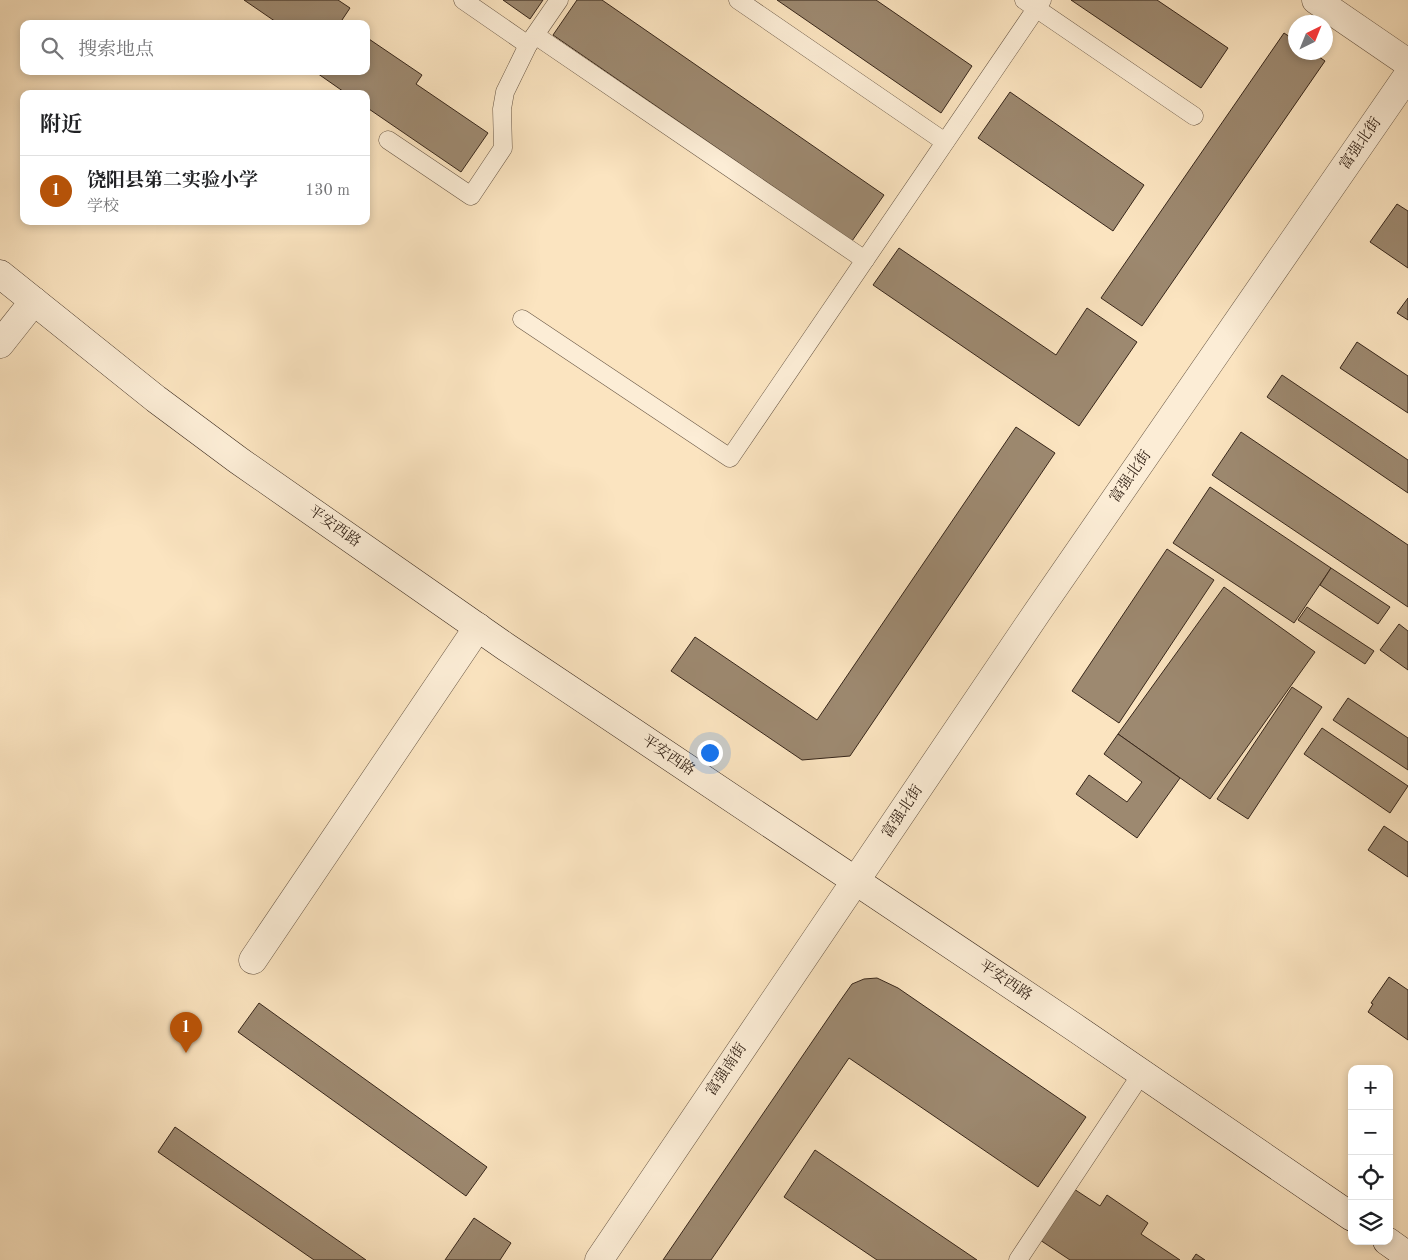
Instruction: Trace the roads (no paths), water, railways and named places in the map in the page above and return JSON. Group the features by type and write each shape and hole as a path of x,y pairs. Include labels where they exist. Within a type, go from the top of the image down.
{"street":[{"path":"1316,0 1408,64"},
{"name":"富强北街","path":"856,881 1050,594 1408,75"},
{"name":"平安西路","path":"0,274 156,399 238,460 478,628 1348,1214"},
{"path":"0,344 34,301"},
{"path":"253,960 478,628"},
{"name":"富强南街","path":"599,1260 856,881"},
{"path":"1393,1245 1408,1256"}],"lane":[{"path":"463,0 532,40 865,260"},
{"path":"388,140 471,196 503,148 502,109 505,92 532,40 559,0"},
{"path":"738,0 945,142"},
{"path":"522,319 730,458 945,142 1034,3 1194,116"},
{"path":"1018,1260 1142,1074"}],"place":[{"name":"饶阳县第二实验小学","path":"186,1053"}]}
